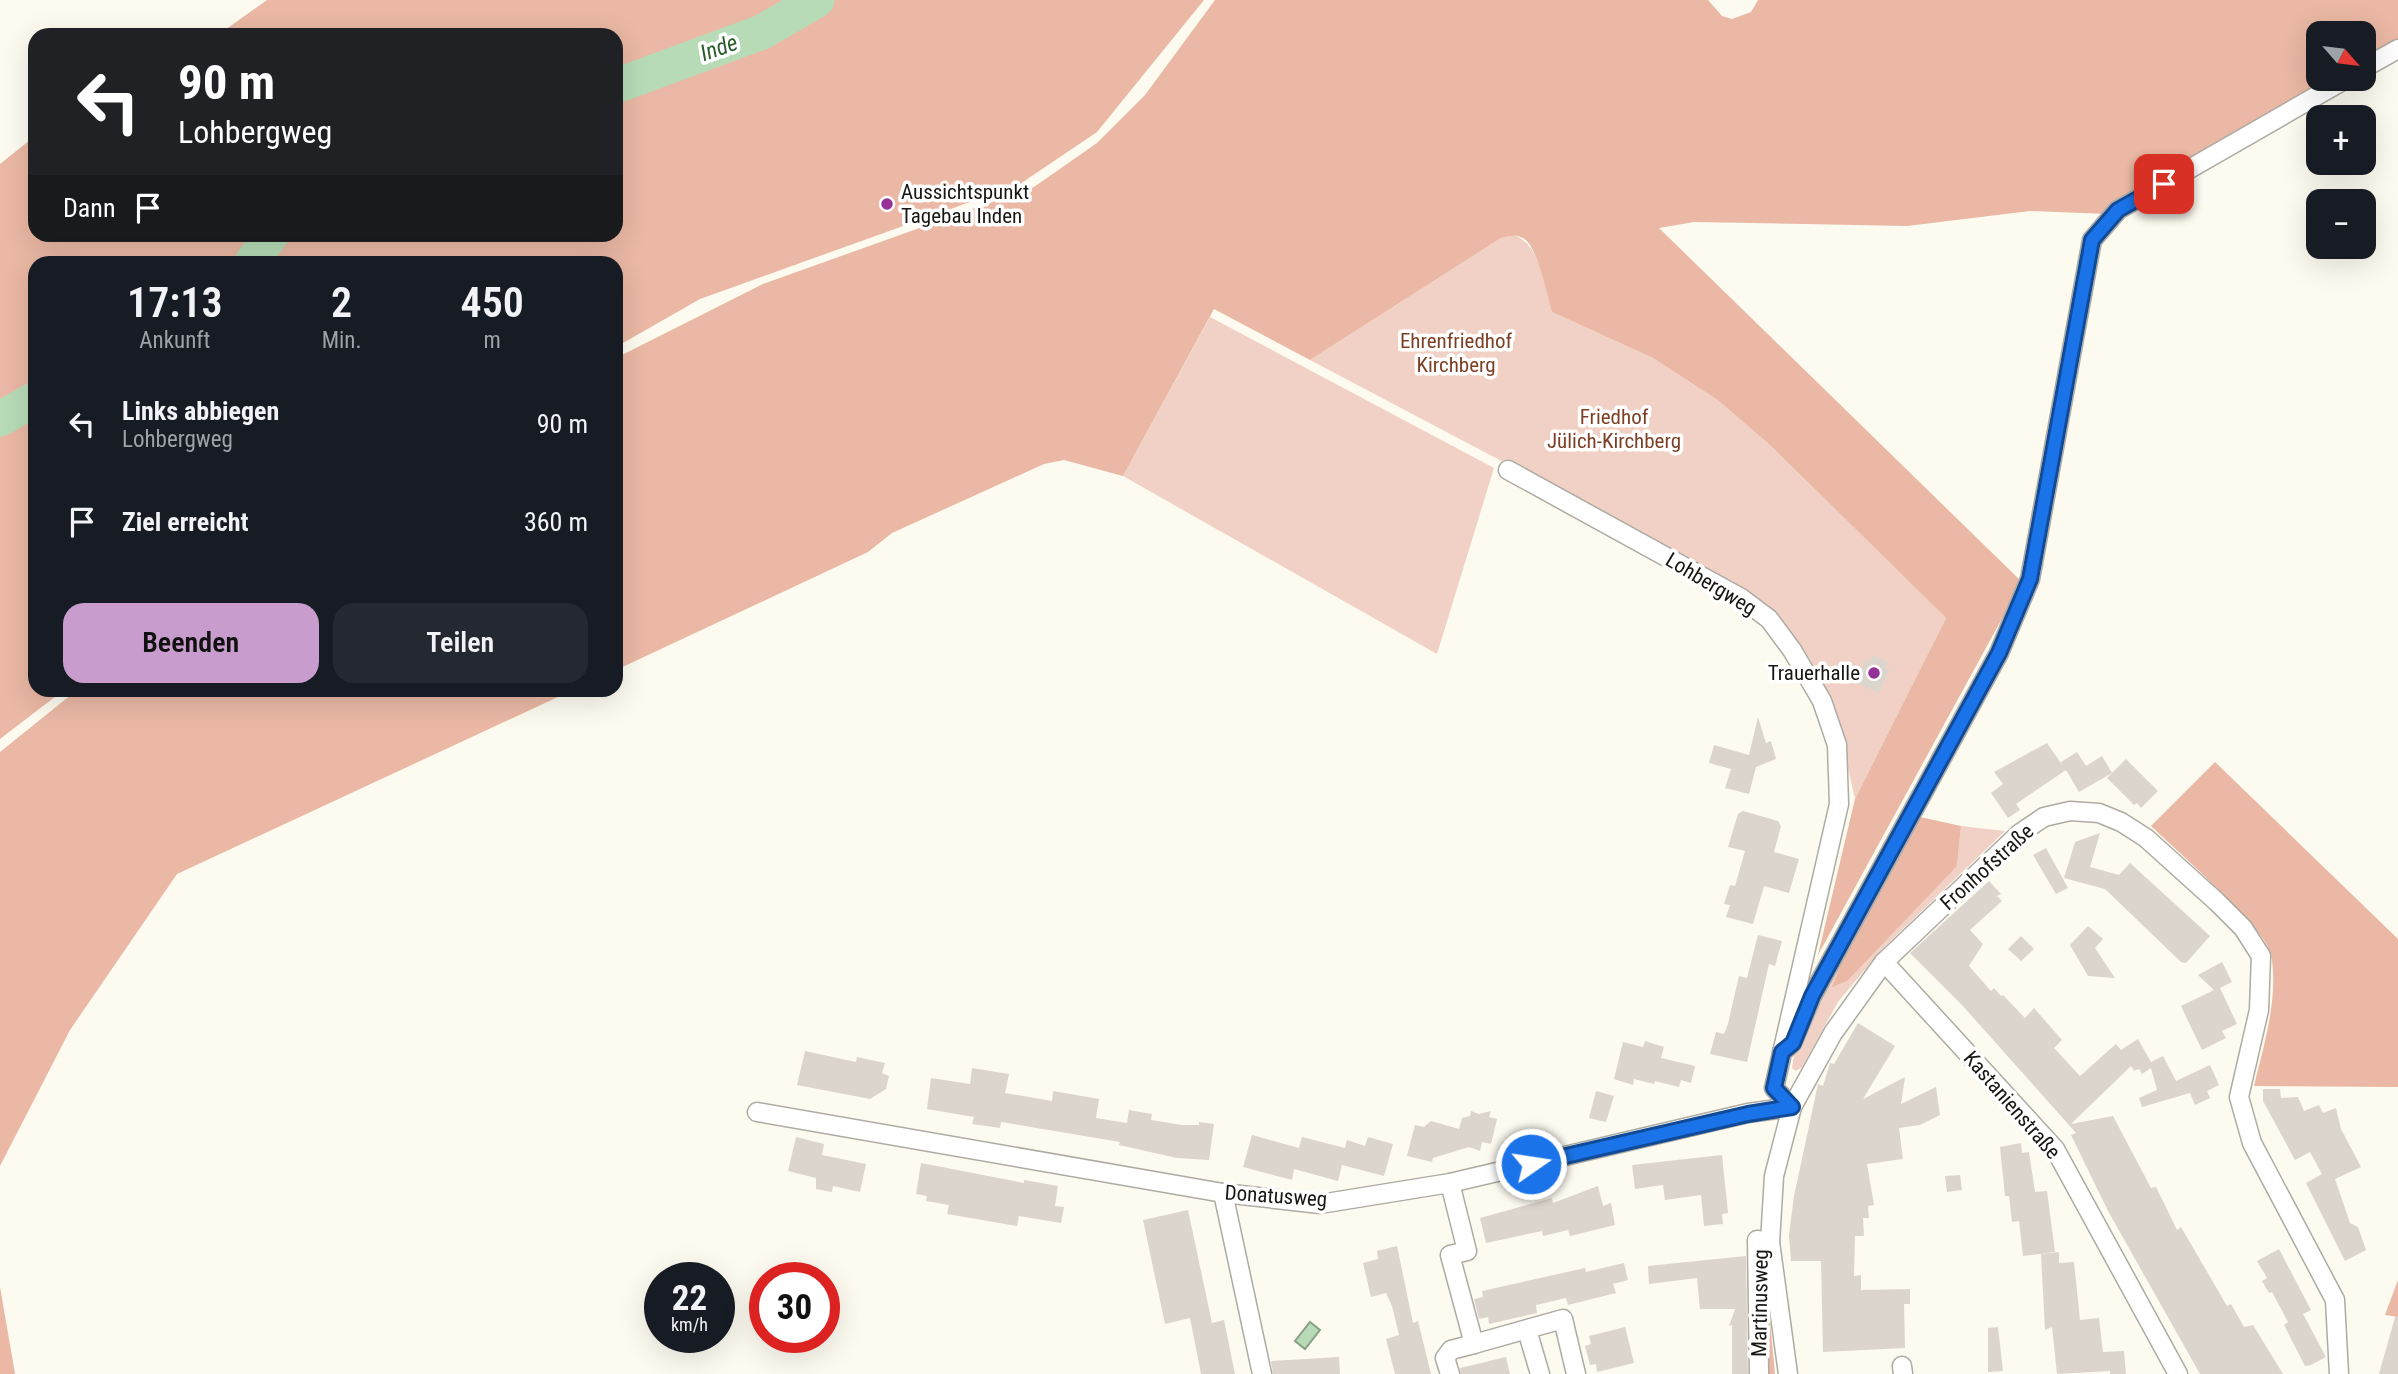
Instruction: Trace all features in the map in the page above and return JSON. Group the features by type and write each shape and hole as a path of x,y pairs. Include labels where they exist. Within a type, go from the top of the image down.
{"street":[{"path":"2376,61 2398,49"},
{"name":"Lohbergweg","path":"1782,1052 1793,1043 1812,996 1999,653 2030,579 2092,240 2118,210 2325,91"},
{"name":"Lohbergweg","path":"1508,470 1741,598 1769,620 1781,634 1822,702 1838,745 1839,804 1774,1088 1792,1107"},
{"name":"Fronhofstraße","path":"1788,1374 1770,1242 1774,1176 1792,1107 1833,1033 1884,962 2019,834 2044,817 2070,811 2099,813 2121,822 2156,847 2243,928 2261,956 2259,1010 2239,1097 2252,1143 2335,1300 2339,1374"},
{"name":"Kastanienstraße","path":"1884,962 2055,1149 2178,1374"},
{"name":"Donatusweg","path":"757,1112 1223,1193 1320,1204 1450,1183 1748,1114 1792,1107"},
{"path":"1450,1183 1467,1251 1450,1255 1474,1345"},
{"path":"1223,1193 1262,1374"},
{"name":"Martinusweg","path":"1759,1374 1758,1240 1770,1242"},
{"path":"1450,1374 1445,1359 1451,1350 1563,1320 1576,1374"},
{"path":"1527,1330 1540,1374"}],"green space":[{"name":"Friedhof Jülich-Kirchberg","path":"1513,235 1530,247 1536,256 1552,312 1653,358 1719,401 1771,446 1946,618 1855,799 1839,731 1816,672 1801,645 1781,621 1756,599 1725,579 1310,360 1501,238"},
{"name":"Friedhof Jülich-Kirchberg","path":"1210,317 1494,468 1437,654 1123,476"},
{"path":"1961,826 2005,831 1882,949 1838,1002 1802,1067 1796,1071 1792,1068 1794,1054 1845,953 1833,986 1957,866"}],"shaded area":[{"path":"267,0 1204,0 1097,132 1020,184 700,299 623,343 623,256 28,256 28,697 55,697 0,739 0,164 28,142 28,242 623,242 623,28 228,28"},
{"path":"1215,0 1708,0 1722,16 1732,19 1751,12 1758,0 2398,0 2398,40 2376,53 2376,21 2306,21 2306,91 2311,91 2108,214 2030,211 1907,226 1694,222 1659,228 2022,582 1818,955 1855,799 1946,618 1771,446 1719,401 1653,358 1552,312 1533,251 1523,238 1518,236 1501,238 1310,360 1214,309 1123,476 1064,460 1044,464 892,533 868,552 623,667 623,354 763,284 1034,187 1097,143 1145,95"},
{"path":"68,697 558,697 177,874 70,1030 0,1166 0,752"},
{"path":"2215,762 2398,939 2398,1087 2254,1086 2272,1004 2271,954 2265,942 2237,908 2151,826"},
{"path":"1920,817 1961,826 1957,866 1847,981 1832,987 1845,953"},
{"path":"1766,1279 1775,1374 1763,1374"},
{"path":"2398,1280 2398,1317 2385,1315"},
{"path":"0,1287 15,1374 0,1374"},
{"path":"1310,1322 1320,1330 1305,1349 1295,1341"}],"building":[{"path":"1873,655 1888,662 1885,668 1890,669 1879,693 1856,683 1866,659 1870,661"},
{"path":"1758,717 1766,743 1771,741 1776,759 1756,767 1749,794 1725,788 1731,769 1709,763 1714,745 1749,755"},
{"path":"2047,743 2063,766 2061,762 2077,752 2086,766 2102,756 2112,773 2079,792 2066,770 2016,804 2020,810 2008,818 1991,793 2003,784 1994,772"},
{"path":"2126,759 2158,791 2141,808 2137,803 2134,805 2107,778"},
{"path":"1743,811 1778,821 1781,826 1774,852 1799,859 1789,893 1764,886 1753,924 1726,917 1730,905 1724,904 1730,885 1735,886 1745,851 1728,847 1738,814"},
{"path":"2100,833 2090,867 2119,875 2130,863 2210,936 2186,963 2181,962 2105,889 2064,878 2075,842"},
{"path":"2046,848 2068,888 2056,894 2033,855"},
{"path":"1989,881 2001,894 1997,896 2002,901 1970,930 1983,944 1969,966 1991,991 1994,988 2003,995 2025,1018 2034,1008 2062,1040 2054,1048 2080,1076 2116,1044 2121,1050 2138,1039 2151,1062 2163,1056 2176,1081 2210,1065 2219,1085 2207,1091 2210,1098 2195,1105 2190,1093 2142,1107 2139,1098 2157,1090 2151,1068 2142,1074 2139,1069 2134,1071 2131,1066 2071,1124 2113,1116 2151,1188 2156,1187 2177,1230 2181,1227 2227,1306 2231,1304 2244,1327 2253,1325 2283,1374 2200,1374 2108,1211 2071,1135 2076,1133 1962,1005 1910,953"},
{"path":"2088,926 2103,939 2095,948 2115,978 2088,976 2070,945"},
{"path":"1758,935 1782,941 1775,966 1769,964 1747,1062 1710,1054 1716,1032 1724,1034 1728,1024 1739,976 1747,978"},
{"path":"2021,936 2034,949 2021,961 2008,949"},
{"path":"2222,962 2232,982 2220,988 2237,1024 2222,1031 2226,1038 2202,1050 2181,1006 2214,990 2198,975"},
{"path":"1858,1023 1895,1046 1863,1099 1905,1077 1901,1104 1936,1087 1940,1115 1920,1125 1899,1128 1903,1159 1867,1164 1874,1205 1868,1206 1869,1218 1863,1218 1864,1236 1855,1236 1854,1276 1861,1275 1861,1290 1910,1289 1910,1304 1904,1304 1905,1348 1823,1352 1821,1261 1791,1261 1789,1235 1794,1196 1818,1084 1823,1086 1830,1063 1834,1064"},
{"path":"1645,1041 1664,1047 1661,1058 1695,1066 1691,1083 1681,1080 1679,1087 1634,1079 1633,1085 1614,1079 1623,1042 1643,1047"},
{"path":"805,1051 856,1062 857,1057 885,1063 882,1073 889,1076 886,1089 870,1099 797,1085"},
{"path":"972,1068 1009,1074 1005,1093 1052,1101 1053,1091 1099,1099 1096,1118 1127,1123 1129,1110 1152,1114 1151,1120 1182,1125 1199,1125 1199,1122 1214,1124 1209,1160 1177,1158 1119,1145 1120,1142 1001,1122 1000,1128 972,1124 974,1117 927,1109 931,1078 970,1084"},
{"path":"2263,1089 2280,1089 2281,1098 2298,1097 2304,1111 2319,1105 2323,1113 2336,1108 2341,1129 2361,1167 2335,1179 2350,1223 2358,1227 2366,1250 2345,1261 2306,1183 2322,1174 2310,1152 2295,1160 2263,1101"},
{"path":"1596,1091 1614,1096 1606,1122 1589,1118"},
{"path":"1471,1111 1479,1114 1491,1111 1489,1117 1497,1119 1491,1144 1482,1142 1480,1151 1469,1147 1433,1158 1432,1162 1407,1156 1415,1125 1424,1127 1431,1121 1459,1129 1462,1118 1470,1116"},
{"path":"1252,1135 1299,1148 1302,1137 1345,1148 1347,1140 1365,1146 1368,1137 1393,1144 1384,1176 1342,1165 1338,1181 1294,1169 1292,1180 1243,1167"},
{"path":"796,1137 824,1144 822,1155 866,1164 860,1192 833,1186 832,1192 816,1189 816,1178 788,1171"},
{"path":"2021,1143 2022,1153 2029,1152 2035,1192 2047,1191 2055,1252 2023,1256 2019,1221 2012,1222 2009,1196 2005,1196 2000,1147"},
{"path":"1722,1155 1728,1213 1722,1214 1723,1224 1704,1226 1701,1195 1665,1200 1663,1185 1635,1189 1632,1165"},
{"path":"921,1163 1024,1183 1024,1180 1058,1186 1055,1206 1064,1207 1061,1223 1019,1216 1017,1226 947,1214 949,1205 926,1201 927,1196 916,1194"},
{"path":"1960,1175 1962,1190 1947,1192 1945,1176"},
{"path":"1598,1186 1603,1206 1611,1203 1615,1225 1570,1236 1568,1230 1543,1236 1542,1231 1486,1243 1480,1218 1552,1198 1553,1203"},
{"path":"1188,1210 1212,1323 1224,1320 1235,1374 1201,1374 1190,1318 1165,1324 1143,1220"},
{"path":"1397,1246 1413,1323 1418,1321 1431,1374 1395,1374 1386,1339 1399,1335 1392,1306 1386,1293 1371,1297 1363,1263 1378,1259 1377,1251"},
{"path":"2279,1249 2311,1310 2303,1314 2326,1357 2311,1365 2305,1366 2284,1325 2288,1322 2272,1292 2269,1293 2262,1281 2267,1278 2257,1261"},
{"path":"2059,1252 2059,1263 2074,1262 2080,1320 2099,1318 2103,1352 2124,1351 2126,1374 2110,1374 2110,1371 2057,1374 2052,1327 2045,1330 2041,1254"},
{"path":"1746,1256 1748,1374 1732,1374 1732,1325 1729,1326 1735,1309 1700,1309 1697,1278 1649,1284 1648,1266"},
{"path":"1624,1263 1628,1280 1613,1284 1616,1293 1568,1305 1566,1298 1536,1305 1537,1313 1489,1324 1488,1317 1479,1319 1474,1299 1483,1297 1482,1291 1585,1268 1586,1272"},
{"path":"2395,1317 2398,1317 2398,1374 2379,1374"},
{"path":"1625,1327 1634,1363 1597,1372 1596,1364 1590,1365 1585,1346 1591,1344 1589,1336"},
{"path":"1998,1327 2003,1371 1988,1372 1988,1328"},
{"path":"1339,1357 1340,1374 1273,1374 1271,1361"},
{"path":"1506,1357 1510,1374 1461,1374 1460,1368"}],"waterway":[{"name":"Inde","path":"623,83 762,32 817,0"},
{"name":"Inde","path":"256,256 266,242"},
{"name":"Inde","path":"0,419 28,403"}],"place":[{"name":"Aussichtspunkt Tagebau Inden","path":"887,204"},
{"name":"Trauerhalle","path":"1874,673"}],"route":[{"path":"1531,1164 1748,1114 1792,1107 1774,1088 1782,1052 1793,1043 1812,996 1999,653 2030,579 2092,240 2118,210 2164,184"}],"park label":[{"name":"Ehrenfriedhof Kirchberg","path":"1456,353"}]}
